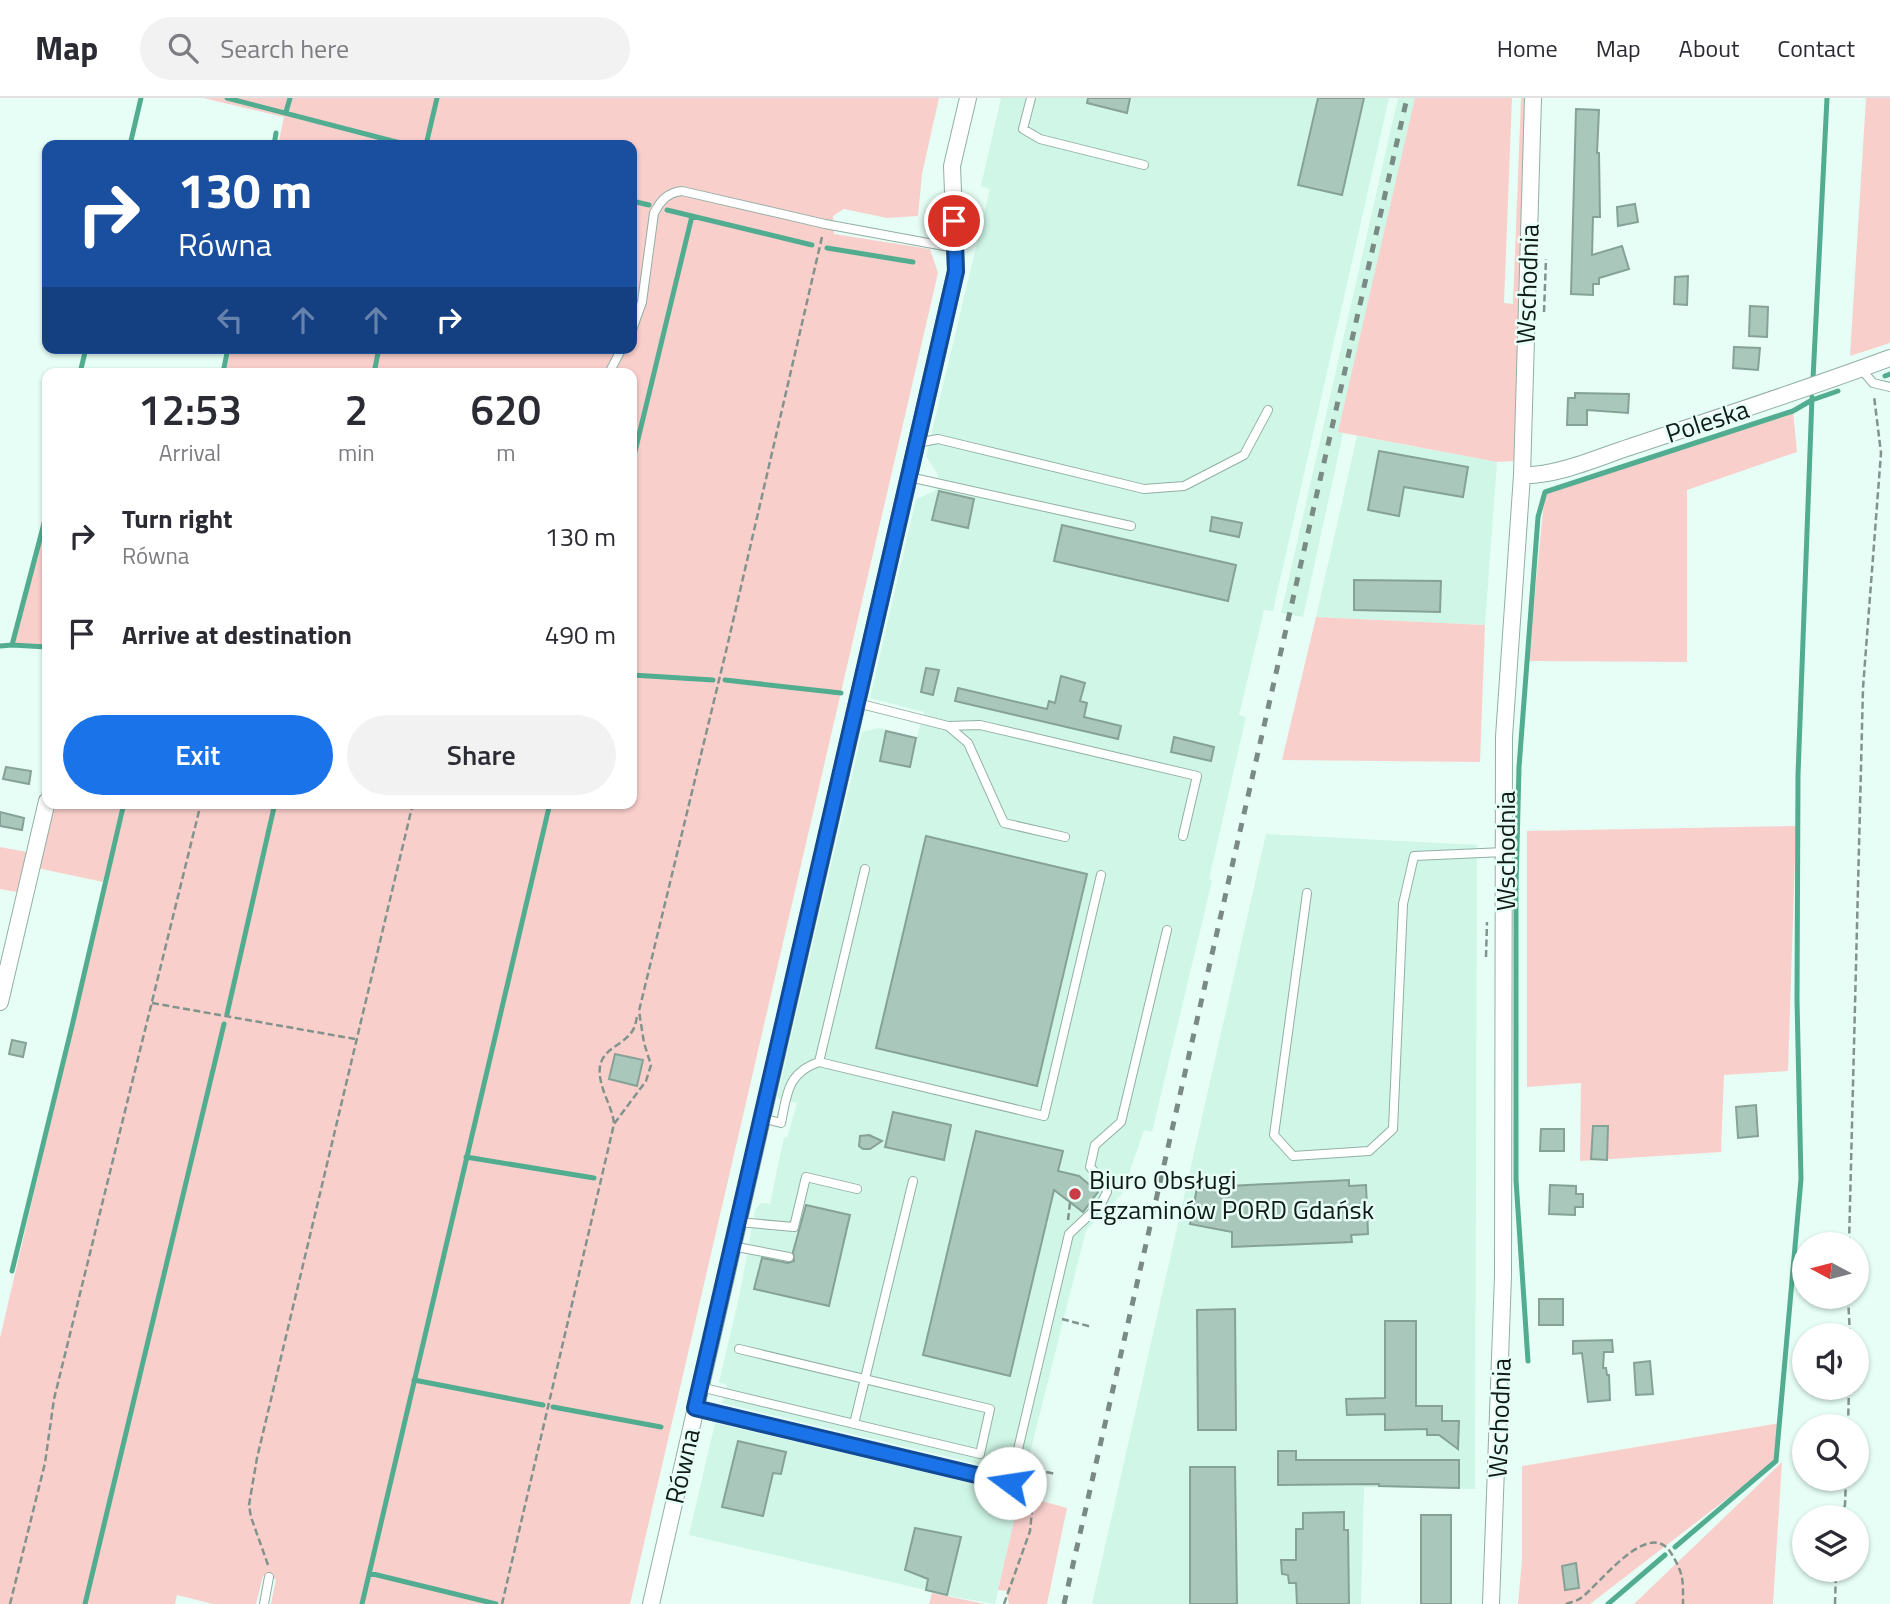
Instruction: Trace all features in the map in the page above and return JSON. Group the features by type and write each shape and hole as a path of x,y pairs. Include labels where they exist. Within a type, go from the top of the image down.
{"street":[{"name":"Równa","path":"651,1604 956,271 952,166 968,98"},
{"name":"Wschodnia","path":"1491,1604 1503,1276 1504,737 1522,475 1533,98"},
{"name":"Poleska","path":"1522,475 1535,476 1576,464 1890,358"},
{"path":"0,1002 45,809"}],"lane":[{"path":"1031,98 1023,129 1041,139 1144,165"},
{"path":"637,316 642,302 654,213 671,192 682,191 825,224 955,248"},
{"path":"1861,369 1873,383 1890,387"},
{"path":"917,443 938,439 1144,489 1184,486 1244,455 1268,410"},
{"path":"909,477 1131,526"},
{"path":"857,703 948,726 980,725 1197,776 1183,835"},
{"path":"948,726 968,743 1004,823 1065,837"},
{"path":"1307,893 1273,1135 1293,1156 1369,1151 1393,1129 1403,904 1414,856 1504,852"},
{"path":"819,1062 865,869"},
{"path":"762,1118 781,1123 789,1087 795,1076 806,1067 819,1062 1044,1116 1101,875"},
{"path":"1010,1483 1069,1234 1101,1204 1107,1192 1104,1182 1090,1167 1094,1145 1121,1122 1167,930"},
{"path":"738,1222 794,1227 806,1177 857,1189"},
{"path":"854,1424 913,1181"},
{"path":"732,1245 789,1257"},
{"path":"700,1387 980,1454 990,1409 739,1349"},
{"path":"695,1408 1034,1489"},
{"path":"264,1604 269,1577"}],"path":[{"path":"614,1124 609,1101 600,1081 601,1069 607,1051 634,1029 639,1011 825,224"},
{"path":"1849,1232 1863,688 1881,453 1873,383"},
{"path":"10,1604 45,1463 54,1399 200,809"},
{"path":"269,1577 269,1567 250,1517 249,1505 268,1408 412,809"},
{"path":"152,1003 356,1039"},
{"path":"502,1604 614,1124 646,1081 651,1065 639,1011"},
{"path":"1058,1319 1092,1326"},
{"path":"1023,1466 1055,1474"},
{"path":"1004,1604 1030,1531 1031,1507"},
{"path":"1566,1604 1580,1599 1618,1562 1641,1545 1656,1542 1669,1549 1683,1572 1683,1604"},
{"path":"1835,1604 1836,1582"}],"shaded area":[{"path":"203,98 939,98 922,174 918,216 887,218 844,209 833,216 834,234 930,249 938,273 630,1604 271,1604 276,1579 263,1576 256,1604 213,1604 177,1595 175,1604 0,1604 0,1338 124,809 637,809 637,368 227,368 230,354 637,354 637,140 279,140 284,117"},
{"path":"1001,98 1389,98 1273,611 1264,610 1239,715 1246,717 1209,879 1212,881 1152,1132 1144,1130 1122,1194 1086,1230 1026,1469 989,1460 987,1466 722,1403 727,1385 719,1382 740,1293 755,1210 761,1203 770,1204 784,1137 787,1138 797,1103 777,1098 862,732 879,728 917,737 924,712 870,698 916,499 935,491 938,475 926,456 990,189 981,186"},
{"path":"1398,98 1416,98 1303,617 1281,613"},
{"path":"1415,98 1512,98 1504,303 1513,304 1521,98 1527,98 1515,461 1497,462 1338,432"},
{"path":"1866,98 1890,98 1890,343 1850,356"},
{"path":"1793,411 1797,452 1687,490 1687,662 1528,661 1545,492"},
{"path":"1357,436 1497,462 1485,625 1316,617"},
{"path":"42,531 42,647 12,645"},
{"path":"1316,617 1485,625 1480,762 1282,760"},
{"path":"51,809 121,809 103,882 37,868"},
{"path":"1796,826 1788,1071 1724,1075 1721,1152 1580,1161 1581,1083 1527,1087 1527,831"},
{"path":"1266,834 1477,845 1475,1489 1364,1487 1361,1604 1092,1604"},
{"path":"0,847 32,853 22,893 0,889"},
{"path":"715,1423 1020,1495 995,1604 932,1593 689,1535"},
{"path":"1780,1423 1776,1461 1590,1604 1518,1604 1522,1560 1522,1466"},
{"path":"1782,1462 1773,1604 1634,1604"},
{"path":"1020,1495 1067,1508 1047,1604 1009,1604 1006,1591 998,1590"},
{"path":"932,1593 985,1604 929,1604"}],"building":[{"path":"1088,98 1130,98 1127,113 1087,103"},
{"path":"1318,98 1364,98 1342,195 1298,185"},
{"path":"1576,109 1599,110 1597,153 1600,217 1593,217 1592,255 1622,246 1629,269 1599,278 1599,284 1593,284 1593,295 1571,294"},
{"path":"1635,204 1638,222 1618,226 1617,207"},
{"path":"1688,276 1687,305 1674,304 1675,277"},
{"path":"1750,306 1768,307 1767,337 1749,336"},
{"path":"1734,347 1760,348 1758,370 1733,368"},
{"path":"1575,393 1629,394 1628,413 1587,410 1587,425 1567,425 1568,398 1575,398"},
{"path":"1379,451 1468,467 1463,497 1404,487 1399,516 1368,510"},
{"path":"939,491 974,499 968,528 932,520"},
{"path":"1212,517 1242,523 1239,537 1210,531"},
{"path":"1062,525 1236,565 1228,601 1054,561"},
{"path":"1354,580 1441,581 1440,612 1354,610"},
{"path":"926,668 939,670 933,695 921,692"},
{"path":"1061,676 1085,683 1080,701 1087,703 1084,717 1121,726 1118,739 955,701 958,688 1047,709 1049,701 1055,703"},
{"path":"886,731 916,738 910,767 880,761"},
{"path":"1174,737 1214,747 1211,761 1171,752"},
{"path":"6,767 31,771 29,784 3,779"},
{"path":"0,812 24,818 22,830 0,826"},
{"path":"926,836 1087,874 1037,1086 876,1048"},
{"path":"12,1040 26,1043 23,1057 9,1054"},
{"path":"615,1054 643,1060 637,1086 609,1079"},
{"path":"1756,1105 1758,1136 1738,1138 1736,1107"},
{"path":"893,1112 951,1125 944,1160 885,1147"},
{"path":"1593,1126 1608,1126 1607,1160 1591,1159"},
{"path":"1541,1129 1564,1129 1564,1151 1540,1151"},
{"path":"976,1131 1063,1151 1058,1171 1079,1176 1098,1192 1083,1212 1054,1190 1010,1376 923,1355"},
{"path":"869,1135 882,1141 870,1149 863,1149 859,1146 860,1136"},
{"path":"1349,1180 1349,1186 1366,1185 1368,1234 1351,1235 1352,1242 1232,1247 1232,1232 1190,1224 1197,1188 1230,1194 1229,1186"},
{"path":"1550,1185 1576,1186 1576,1194 1583,1194 1583,1207 1575,1207 1575,1215 1549,1214"},
{"path":"806,1205 850,1215 829,1306 754,1289 762,1258 788,1263 794,1261 793,1252"},
{"path":"1539,1299 1563,1299 1563,1325 1539,1325"},
{"path":"1235,1309 1236,1430 1198,1430 1197,1310"},
{"path":"1385,1321 1416,1321 1416,1406 1442,1406 1442,1421 1459,1421 1458,1449 1439,1435 1427,1435 1427,1429 1385,1430 1385,1414 1347,1415 1346,1399 1385,1398"},
{"path":"1612,1340 1613,1352 1604,1352 1603,1368 1606,1368 1609,1375 1610,1400 1588,1402 1582,1353 1573,1354 1573,1341"},
{"path":"1650,1361 1653,1394 1636,1395 1634,1363"},
{"path":"738,1441 786,1452 781,1474 773,1473 763,1516 722,1507"},
{"path":"1278,1451 1296,1451 1296,1460 1459,1460 1459,1488 1379,1484 1278,1485"},
{"path":"1190,1467 1235,1467 1237,1604 1190,1604"},
{"path":"1344,1512 1344,1530 1348,1530 1349,1604 1297,1604 1296,1583 1289,1583 1288,1575 1282,1574 1281,1560 1296,1560 1296,1529 1303,1529 1303,1513"},
{"path":"1421,1515 1451,1515 1451,1604 1421,1604"},
{"path":"915,1528 961,1537 947,1595 926,1590 928,1579 905,1570"},
{"path":"1576,1563 1579,1588 1565,1590 1562,1566"}],"waterway":[{"path":"131,140 141,98"},
{"path":"227,98 389,140"},
{"path":"286,112 290,98"},
{"path":"427,140 437,98"},
{"path":"1813,379 1827,98"},
{"path":"275,140 276,133"},
{"path":"637,202 649,205"},
{"path":"667,210 812,245"},
{"path":"637,443 692,216"},
{"path":"827,248 913,262"},
{"path":"81,368 85,354"},
{"path":"224,368 227,354"},
{"path":"375,368 378,354"},
{"path":"1885,376 1890,374"},
{"path":"1528,1361 1516,1180 1516,887 1519,767 1538,517 1545,492 1793,411 1812,400 1838,391"},
{"path":"1675,1547 1776,1461 1801,1179 1797,1000 1798,775 1812,397"},
{"path":"42,531 12,645 42,647"},
{"path":"0,646 12,645"},
{"path":"637,675 713,680"},
{"path":"725,680 841,693"},
{"path":"12,1271 123,809"},
{"path":"227,1014 274,809"},
{"path":"362,1604 549,809"},
{"path":"85,1604 224,1024"},
{"path":"466,1157 594,1178"},
{"path":"414,1380 543,1405"},
{"path":"553,1407 661,1427"},
{"path":"1608,1604 1665,1555"},
{"path":"369,1573 496,1604"}],"railway":[{"path":"1064,1604 1407,98"}],"place":[{"name":"Biuro Obsługi Egzaminów PORD Gdańsk","path":"1075,1194"}],"route":[{"path":"954,221 956,271 695,1408 1010,1483"}]}
